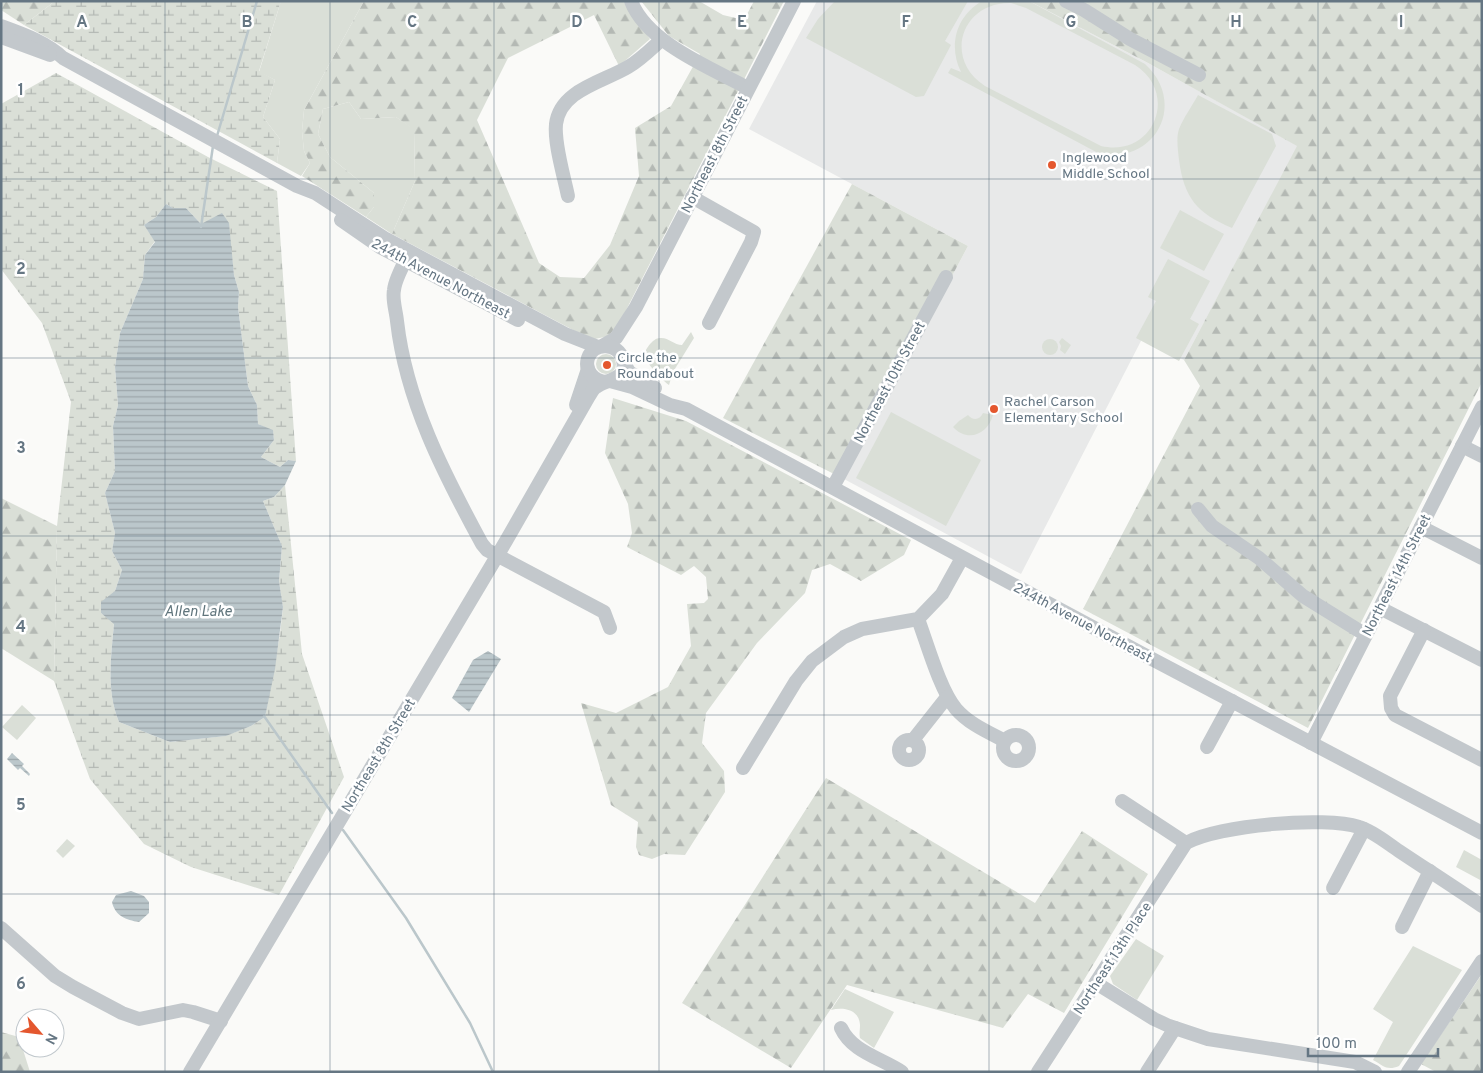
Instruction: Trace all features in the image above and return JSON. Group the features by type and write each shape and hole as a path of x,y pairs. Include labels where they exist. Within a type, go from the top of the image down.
{"street":[{"path":"631,1 642,20 661,40 748,88"},
{"name":"Northeast 8th Street","path":"600,347 616,338 636,308 794,1"},
{"path":"1066,1 1130,39 1199,75"},
{"name":"244th Avenue Northeast","path":"1,26 54,49 63,58 292,183 362,230 494,308 574,347 581,352 588,366"},
{"name":"244th Avenue Northeast","path":"1,37 52,56 63,58"},
{"path":"568,196 556,132 559,112 563,104 582,90 629,67 661,40"},
{"path":"692,197 754,232 751,242 709,323"},
{"path":"408,256 394,290 398,334 420,415 454,494 477,536 487,550 604,612 610,628"},
{"name":"244th Avenue Northeast","path":"408,256 565,334 600,347"},
{"name":"Northeast 10th Street","path":"833,487 946,276"},
{"name":"Northeast 8th Street","path":"623,360 636,308"},
{"path":"600,347 612,347 617,350 623,360 622,372 615,380 608,382 595,379 588,366 591,353 600,347"},
{"name":"244th Avenue Northeast","path":"623,360 629,372 645,383 674,398 686,409"},
{"name":"Northeast 8th Street","path":"565,437 567,426 581,394 588,366"},
{"name":"Northeast 8th Street","path":"190,1072 497,556 589,396 596,387 608,382"},
{"name":"244th Avenue Northeast","path":"608,382 628,385 670,405 686,409 1311,744 1482,832"},
{"name":"Northeast 14th Street","path":"1311,744 1482,407"},
{"path":"1462,446 1482,456"},
{"path":"1198,509 1212,526 1259,558 1303,596 1366,635"},
{"path":"1421,527 1482,558"},
{"path":"743,768 796,682 812,661 844,637 862,629 918,619 942,594 962,558"},
{"path":"1380,608 1482,660"},
{"path":"918,619 947,697 956,710 974,724 1005,740"},
{"path":"1424,630 1390,696 1391,708 1395,715 1482,760"},
{"path":"913,740 947,697"},
{"path":"1207,747 1232,701"},
{"path":"1122,801 1186,843 1213,833 1257,826 1324,821 1360,827 1482,906"},
{"path":"1333,888 1364,829"},
{"name":"Northeast 13th Place","path":"1038,1072 1186,843"},
{"path":"1402,927 1430,871"},
{"path":"1,928 55,976 122,1013 139,1019 183,1010 221,1021"},
{"path":"1408,1072 1482,961"},
{"path":"1096,983 1154,1019 1208,1039 1356,1062 1375,1072"},
{"path":"840,1028 853,1046 902,1072"},
{"path":"1147,1072 1175,1028"}],"shaded area":[{"name":"Inglewood Middle School","path":"817,1 1029,1 1148,63 1298,146 1184,360 1142,339 1021,574 844,479 968,246 749,129"}],"green space":[{"path":"1,1 55,1 24,25 1,10"},
{"path":"55,1 281,1 259,71 275,80 263,117 280,139 277,163 24,25"},
{"path":"281,1 364,1 304,110 302,131 304,151 310,163 301,176 277,163 280,139 263,117 275,80 259,72"},
{"path":"364,1 623,1 650,39 619,66 594,15 508,58 477,120 539,263 560,277 584,278 610,245 639,176 635,128 671,106 700,54 669,36 641,1 699,1 723,15 744,20 754,1 784,1 622,318 609,336 595,339 575,331 392,234 415,181 414,130 396,117 361,119 349,102 323,109 318,134 330,157 374,193 374,207 366,217 302,176 310,163 304,151 302,131 304,110"},
{"path":"835,1 968,1 945,41 951,45 924,96 916,97 806,38 818,19"},
{"path":"982,1 1029,1 1145,64 1158,80 1164,96 1164,113 1159,128 1149,141 1135,150 1118,155 1098,153 948,73 951,68 961,72 955,52 955,42 961,23 973,7","holes":["1011,3 1026,8 1135,65 1149,77 1156,92 1158,107 1154,121 1146,133 1135,142 1119,147 1101,146 985,86 972,75 964,62 962,48 964,34 970,22 980,12 994,5"]},
{"path":"1029,1 1482,1 1482,382 1308,728 1083,609 1200,386 1184,360 1297,146 1148,63"},
{"path":"56,73 208,157 277,191 296,461 288,460 280,467 261,457 274,440 273,431 258,424 257,405 248,386 238,307 239,292 234,275 230,241 201,224 186,208 173,208 166,204 156,217 144,225 155,241 145,255 143,279 120,333 115,367 118,405 113,426 115,471 105,493 115,533 112,551 122,570 115,591 101,613 114,623 110,673 112,698 119,722 170,742 225,736 251,726 265,717 283,607 279,581 282,546 263,501 274,497 285,485 302,654 344,777 279,895 191,867 144,844 90,779 54,681 57,526 71,402 42,323 1,269 1,104"},
{"path":"1198,95 1272,134 1276,146 1232,228 1201,210 1194,203 1184,185 1179,160 1178,133 1183,120"},
{"path":"349,102 361,119 396,117 414,129 415,181 392,234 366,217 374,207 374,193 330,157 318,134 323,109"},
{"path":"852,184 968,246 844,479 723,418"},
{"path":"1180,210 1224,234 1204,271 1160,248"},
{"path":"1168,259 1210,281 1190,319 1199,324 1179,361 1136,338 1156,301 1148,297"},
{"path":"691,332 694,338 673,372 669,385 647,361 645,352 650,344 659,338 682,345"},
{"path":"1062,338 1071,345 1065,354 1060,350 1059,342"},
{"path":"1050,339 1058,347 1050,355 1042,347"},
{"path":"602,354 610,354 616,360 616,368 610,374 602,374 596,368 596,360"},
{"path":"613,398 686,421 911,540 904,555 861,581 830,564 812,570 805,593 757,643 706,713 702,743 724,771 725,792 685,855 664,854 652,859 639,855 636,847 638,822 611,805 581,703 616,713 668,687 691,646 687,604 704,603 708,599 706,577 694,566 681,575 627,547 632,533 628,504 605,453"},
{"path":"891,412 981,460 946,526 856,478"},
{"path":"983,413 993,415 987,427 977,434 965,435 953,427 968,415 976,419"},
{"path":"1,498 57,526 54,681 1,648"},
{"path":"22,705 36,718 17,740 2,727"},
{"path":"826,778 1035,903 1082,831 1148,874 1064,1013 1028,994 1003,1028 847,985 791,1068 682,1003"},
{"path":"67,839 75,846 63,858 56,851"},
{"path":"1464,850 1482,860 1482,881 1456,867"},
{"path":"1136,939 1164,956 1137,1000 1113,984 1110,976"},
{"path":"1413,946 1462,970 1399,1066 1388,1068 1373,1060 1393,1022 1373,1009"},
{"path":"1482,974 1482,1072 1436,1072 1421,1064"},
{"path":"845,989 894,1012 874,1048 860,1038 859,1020 854,1012 845,1009 831,1010"},
{"path":"1,1032 15,1036 15,1058 26,1058 30,1072 1,1072"}],"water":[{"name":"Allen Lake","path":"166,204 173,208 186,208 201,224 222,213 229,223 234,275 239,292 238,307 248,386 257,405 258,424 273,430 274,440 261,457 280,467 288,460 296,461 285,485 274,497 263,501 282,546 279,581 283,607 275,669 265,717 251,726 226,736 170,742 119,722 112,698 110,673 114,624 101,613 101,602 115,591 122,570 112,551 115,533 105,493 115,471 113,426 118,405 115,367 120,333 143,279 145,255 155,242 144,225 156,217"},
{"path":"488,651 501,659 469,712 452,698 473,660"},
{"path":"12,753 24,764 22,766 30,774 29,776 20,768 18,770 7,759"},
{"path":"131,891 144,896 149,902 149,913 139,922 118,914 113,907 112,902 116,895"}],"waterway":[{"path":"217,136 257,1"},
{"path":"201,227 213,146"},
{"path":"264,716 332,813"},
{"path":"343,830 406,918 470,1023 493,1072"}],"place":[{"name":"Inglewood Middle School","path":"1052,165"},
{"name":"Circle the Roundabout","path":"607,365"},
{"name":"Rachel Carson Elementary School","path":"994,409"}]}
